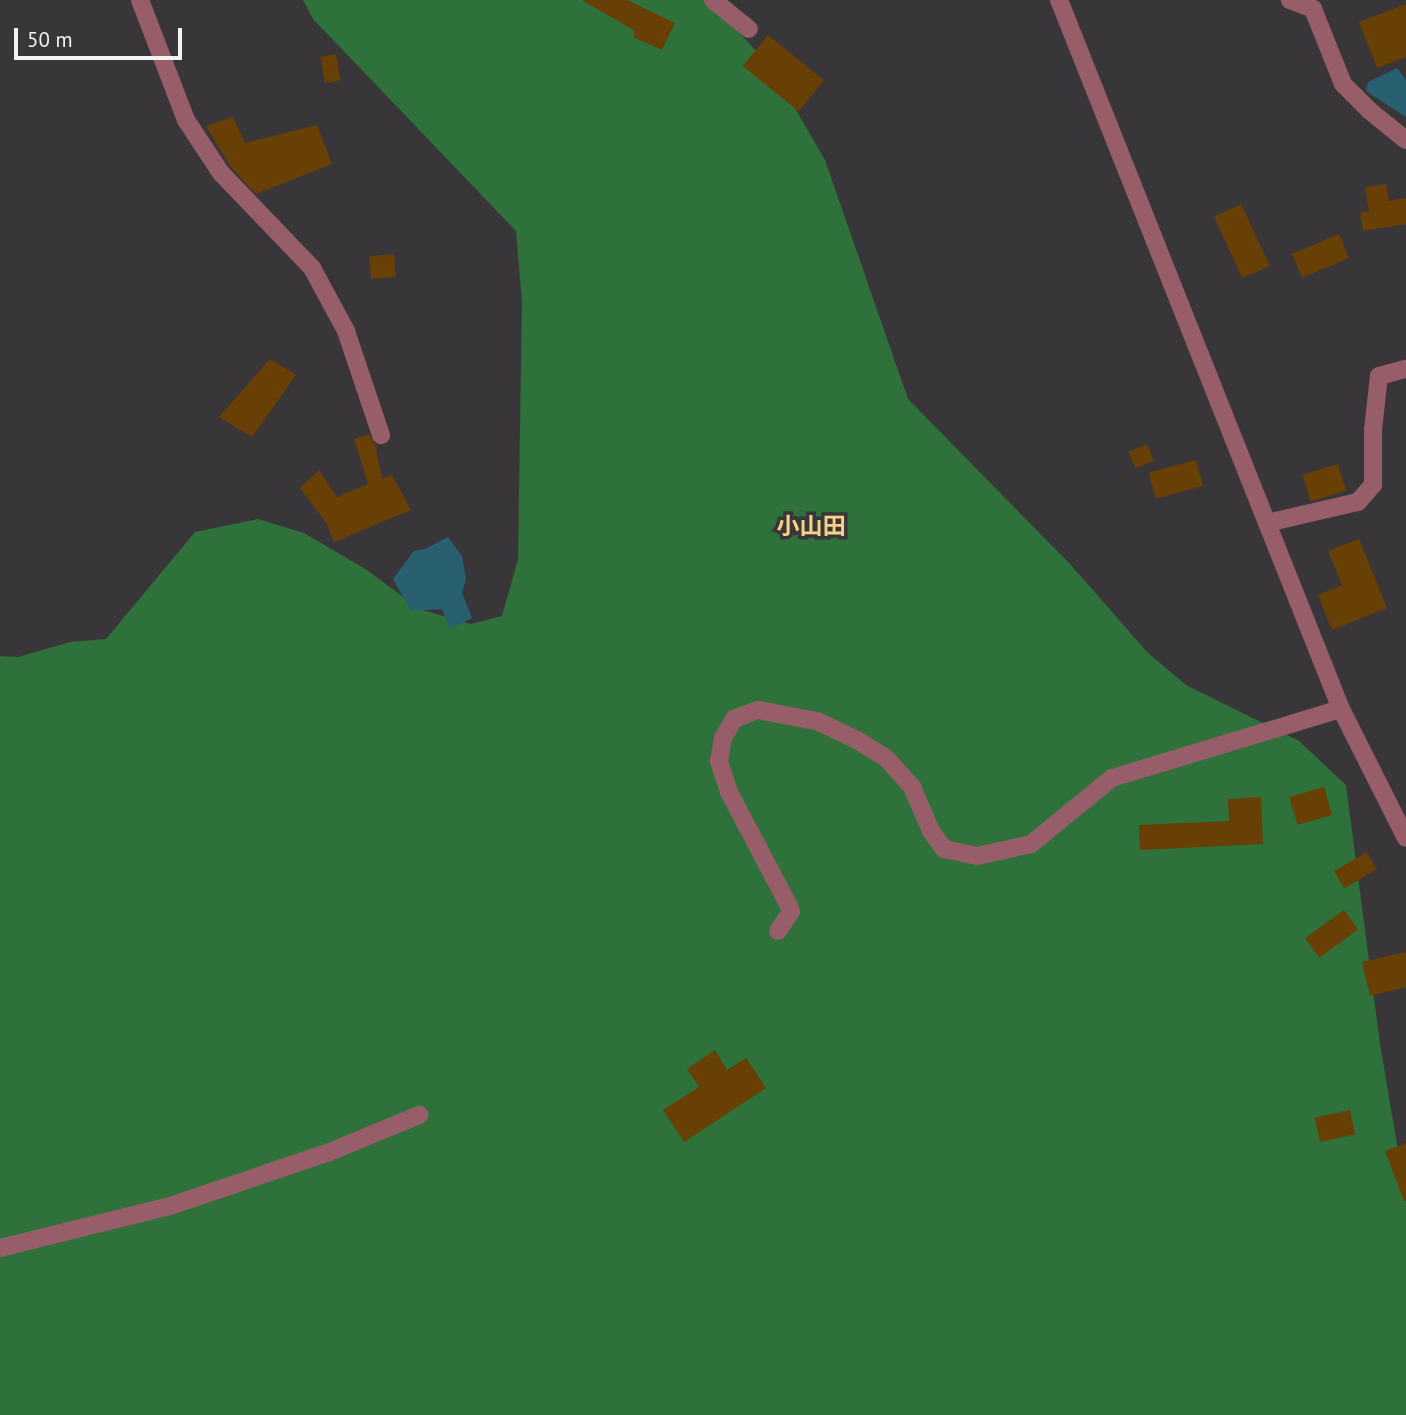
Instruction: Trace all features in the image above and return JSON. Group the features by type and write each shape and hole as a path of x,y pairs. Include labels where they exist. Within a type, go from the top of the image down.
{"street":[{"path":"140,0 186,120 221,173 312,268 346,331 381,435"},
{"path":"713,0 749,29"},
{"path":"1059,0 1340,709 1406,838"},
{"path":"1290,0 1313,9 1343,84 1370,111 1406,140"},
{"path":"1267,523 1358,502 1373,485 1373,430 1380,376 1406,369"},
{"path":"778,931 791,912 789,906 729,792 719,761 723,738 734,719 758,710 817,722 857,740 887,759 912,787 931,831 944,849 977,856 1031,844 1112,778 1340,709"},
{"path":"0,1248 170,1206 327,1153 419,1115"}],"green space":[{"path":"303,0 710,0 773,70 825,160 908,399 1070,564 1148,653 1186,685 1299,741 1346,785 1380,1044 1406,1198 1406,1415 0,1415 0,656 18,657 70,642 106,639 195,532 258,519 304,533 367,570 419,609 471,624 502,616 518,559 522,302 516,231 313,19"}],"water":[{"path":"1397,68 1406,80 1406,117 1366,91 1368,82"},
{"path":"448,537 462,556 466,579 462,593 472,618 450,629 442,609 411,611 393,579 414,551 425,549"}],"building":[{"path":"582,0 627,0 675,23 662,50 633,37 635,31"},
{"path":"1406,4 1406,57 1377,68 1359,22"},
{"path":"768,35 824,80 799,111 743,66"},
{"path":"336,54 341,81 325,83 320,57"},
{"path":"233,117 245,143 317,125 332,164 256,194 230,166 206,126"},
{"path":"1386,184 1389,201 1406,198 1406,224 1363,231 1360,212 1369,211 1365,187"},
{"path":"1241,204 1270,266 1243,278 1214,217"},
{"path":"1339,234 1349,258 1302,278 1292,254"},
{"path":"394,254 396,277 371,279 369,256"},
{"path":"270,359 296,375 252,437 219,417"},
{"path":"369,434 375,444 382,479 392,475 411,510 334,542 327,524 300,488 319,470 337,497 368,484 354,439"},
{"path":"1147,444 1154,461 1135,468 1128,451"},
{"path":"1196,460 1203,486 1156,499 1149,473"},
{"path":"1338,464 1346,491 1311,502 1303,475"},
{"path":"1359,539 1387,608 1332,630 1318,595 1342,585 1328,551"},
{"path":"1324,787 1332,815 1297,825 1289,797"},
{"path":"1261,797 1263,844 1140,850 1139,825 1229,821 1228,799"},
{"path":"1367,852 1377,869 1344,888 1334,871"},
{"path":"1344,910 1358,929 1319,958 1305,938"},
{"path":"1406,952 1406,987 1370,996 1362,962"},
{"path":"715,1050 727,1070 746,1058 766,1088 684,1142 663,1110 699,1087 687,1069"},
{"path":"1350,1110 1355,1134 1320,1142 1315,1117"},
{"path":"1406,1143 1406,1201 1404,1201 1385,1151"}],"district":[{"name":"小山田","path":"811,526"}]}
